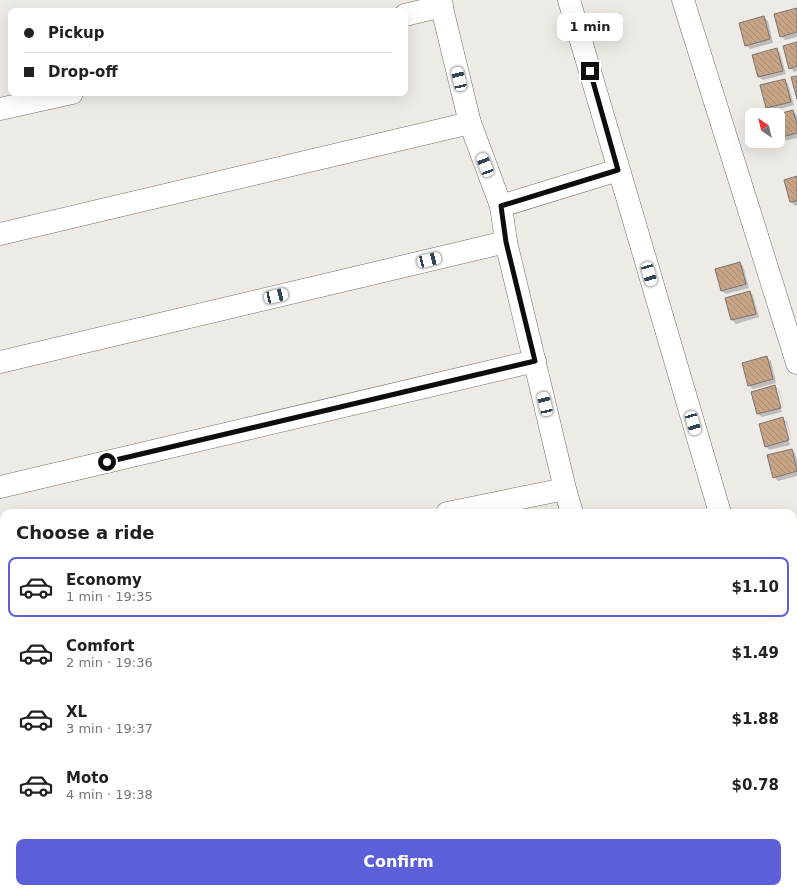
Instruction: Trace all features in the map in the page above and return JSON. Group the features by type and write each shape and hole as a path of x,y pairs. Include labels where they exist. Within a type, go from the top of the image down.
{"street":[{"path":"569,0 719,509"},
{"path":"683,0 797,363"},
{"path":"408,14 441,3 470,123 501,206 506,242 571,509"},
{"path":"0,109 58,96"},
{"path":"0,234 470,123"},
{"path":"501,206 618,170"},
{"path":"0,362 506,242"},
{"path":"0,487 535,361"},
{"path":"467,509 565,489"}],"building":[{"path":"797,8 797,32 780,37 774,14"},
{"path":"764,16 770,39 745,46 739,23"},
{"path":"797,42 797,66 789,69 783,46"},
{"path":"777,48 783,71 758,77 752,55"},
{"path":"797,76 797,99 791,77"},
{"path":"785,79 791,102 766,108 760,85"},
{"path":"793,110 797,124 797,133 785,136 785,112"},
{"path":"797,176 797,201 790,202 784,180"},
{"path":"740,262 746,284 721,291 715,269"},
{"path":"750,291 756,314 731,320 725,298"},
{"path":"767,356 773,379 748,386 742,363"},
{"path":"775,385 781,408 757,414 751,392"},
{"path":"783,417 789,440 765,447 759,424"},
{"path":"792,449 797,471 773,478 767,455"}],"route":[{"path":"107,462 535,361 506,242 501,206 618,170 590,71"}]}
